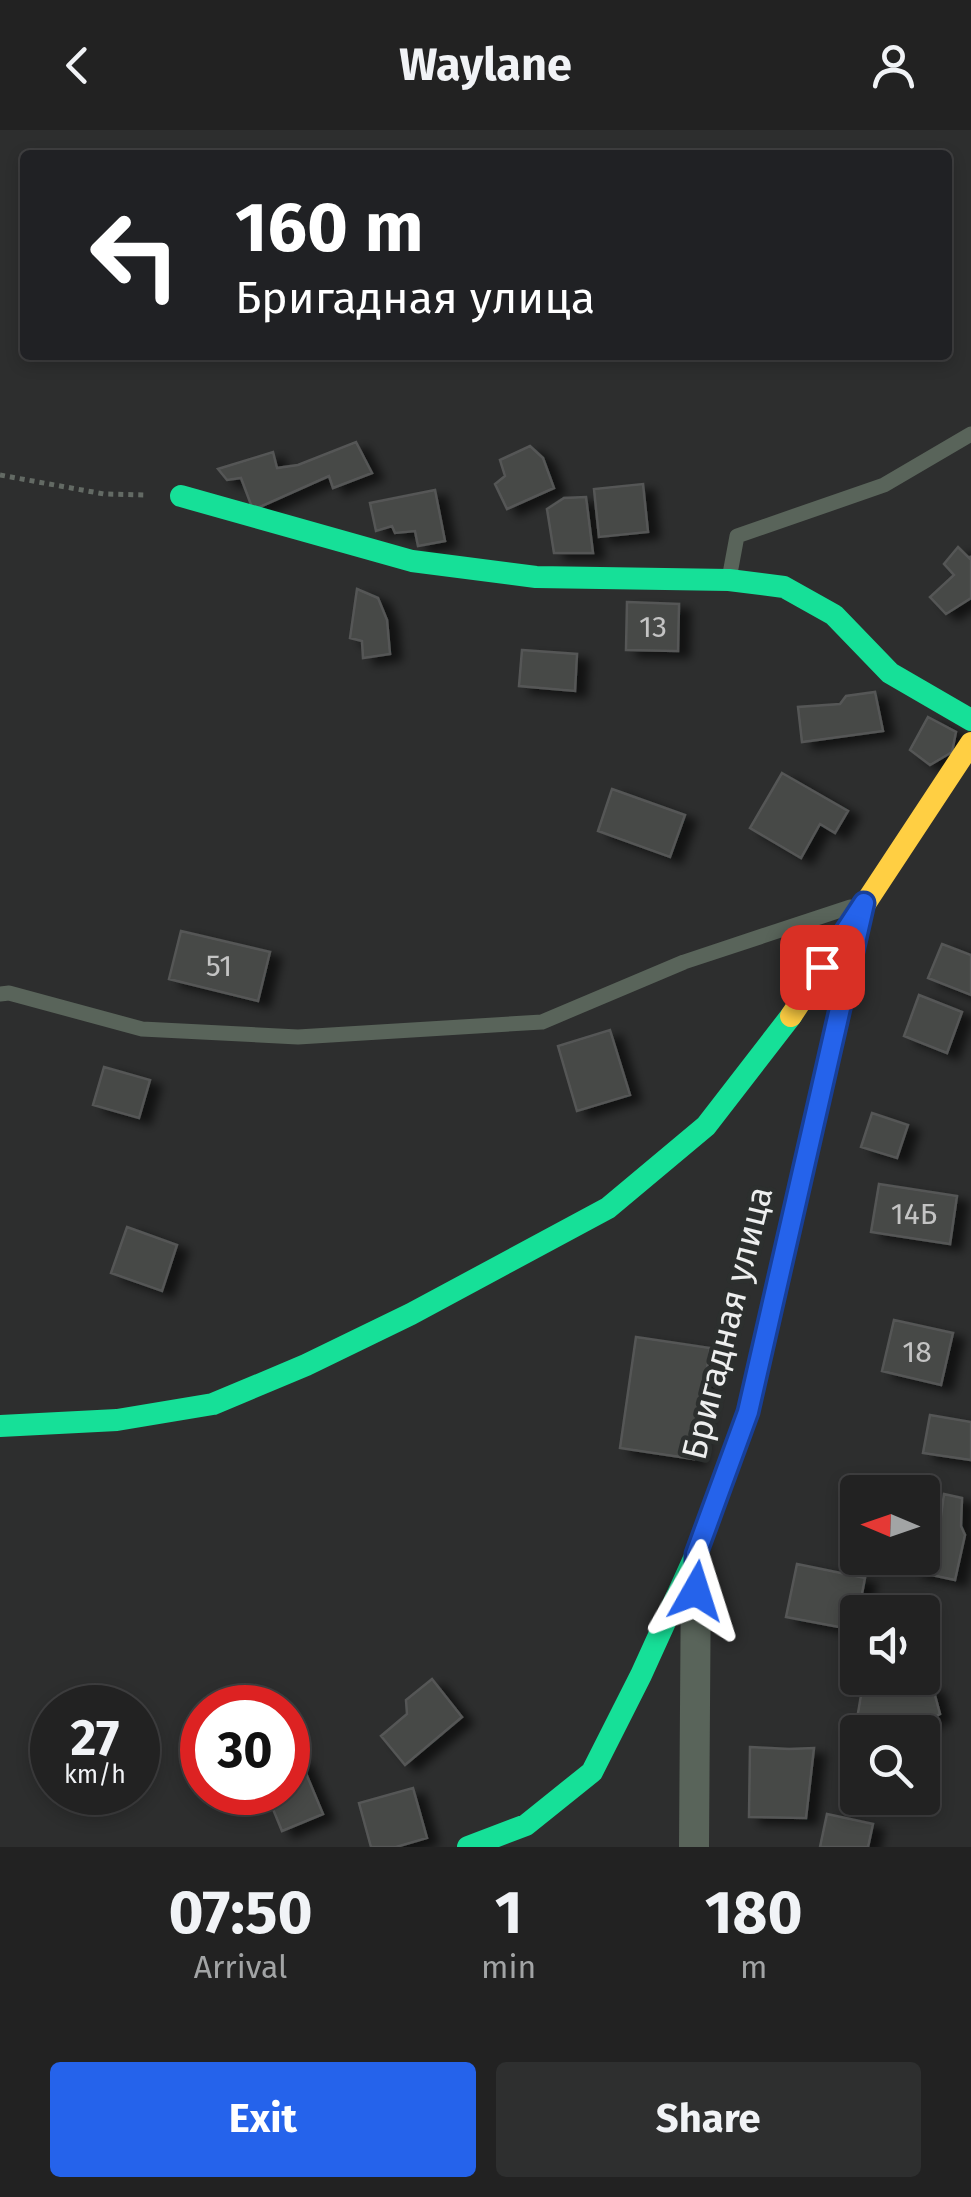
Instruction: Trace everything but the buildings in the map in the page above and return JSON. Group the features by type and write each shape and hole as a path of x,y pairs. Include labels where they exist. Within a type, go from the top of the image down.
{"street":[{"path":"181,496 412,561 536,576 730,580 784,587 834,614 890,673 971,720"},
{"name":"Бригадная улица","path":"0,1426 117,1420 212,1404 306,1365 411,1314 608,1208 706,1126 781,1032 971,743"},
{"name":"Бригадная улица","path":"468,1847 526,1825 592,1772 696,1554 748,1412 864,903"},
{"path":"694,1847 696,1554"}],"lane":[{"path":"730,580 736,536 884,485 971,434"},
{"path":"0,994 9,992 142,1029 298,1037 542,1022 684,962 864,903"}],"path":[{"path":"0,475 104,494 181,496"}],"traffic: fast":[{"path":"181,496 412,561 536,577 729,580 784,587 834,615 890,673 971,720"},
{"path":"810,1142 857,933"},
{"path":"0,1426 117,1420 213,1404 411,1314 608,1208 706,1126 791,1016"},
{"path":"468,1847 526,1825 592,1772 696,1554 720,1489"}],"traffic: slow":[{"path":"791,1016 971,743"}],"traffic: jam":[{"path":"720,1489 748,1412 810,1142"}],"route":[{"path":"696,1591 696,1554 748,1412 864,903 822,967"}]}
